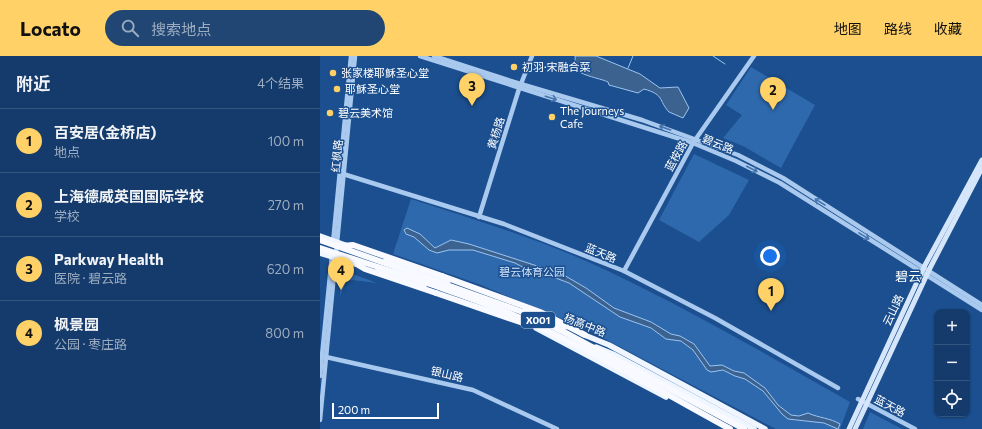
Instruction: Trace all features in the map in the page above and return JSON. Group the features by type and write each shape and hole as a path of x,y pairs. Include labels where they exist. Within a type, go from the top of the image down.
{"highway":[{"name":"杨高中路","path":"320,240 336,243 525,314 593,347 744,429"},
{"path":"336,243 353,245 540,312 585,335"},
{"name":"杨高中路","path":"320,248 437,287 531,323 613,365 730,429"},
{"path":"343,256 365,270 523,323"}],"main road":[{"name":"云山路","path":"849,429 925,271 982,160"},
{"name":"云山路","path":"925,271 982,168"},
{"name":"杨高中路","path":"320,236 336,243 504,301 609,345 765,429"},
{"name":"杨高中路","path":"320,253 408,280 506,315 536,328 559,333 613,354 754,429"},
{"name":"X001","path":"536,328 726,429"},
{"name":"云山路","path":"855,429 862,401"},
{"path":"727,414 736,429"}],"street":[{"name":"红枫路","path":"334,257 352,56"},
{"name":"红枫路","path":"342,173 355,56"},
{"name":"碧云路","path":"420,56 642,120 696,138 738,155 782,178 982,310"},
{"name":"碧云路","path":"434,56 692,143 736,161 780,183 982,305"},
{"name":"黄杨路","path":"479,216 520,86 532,56"},
{"name":"蓝桉路","path":"624,271 692,143 754,56"},
{"name":"蓝天路","path":"342,173 504,224 624,271 715,318 838,388"},
{"path":"320,420 334,257"},
{"path":"320,376 334,257"},
{"name":"银山路","path":"326,357 464,387 489,397 553,428"},
{"name":"蓝天路","path":"862,401 915,429"}],"green space":[{"path":"751,67 815,105 781,168 743,146 723,138 742,115 726,105"},
{"path":"694,154 749,180 729,215 699,242 659,220"},
{"name":"碧云体育公园","path":"411,199 512,232 586,261 701,318 850,402 840,429 776,429 588,330 481,285 393,254"},
{"path":"350,273 377,283 353,280 346,282 340,296 341,276"},
{"path":"870,412 902,429 863,429"}],"shaded area":[{"path":"575,56 596,56 640,74 660,88 678,87 689,108 683,118 669,112 660,98 651,91 644,89 638,93 609,85 608,82 579,72 574,66"},
{"path":"407,228 420,234 435,248 451,240 469,244 562,274 586,288 614,308 651,322 671,334 680,336 694,344 710,366 722,365 734,371 744,373 765,388 778,405 791,415 799,416 808,413 832,420 840,424 838,429 824,423 788,419 763,391 745,379 723,370 711,372 707,370 693,350 681,341 666,339 651,328 620,317 569,283 553,277 536,274 515,263 473,250 449,250 437,253 429,250 414,237 406,234 404,230"}],"waterway":[{"path":"628,68 633,56"},
{"path":"713,56 725,64"}],"place":[{"name":"初羽·宋融合菜","path":"514,67"},
{"name":"张家楼耶稣圣心堂","path":"333,73"},
{"name":"耶稣圣心堂","path":"337,89"},
{"name":"Parkway Health","path":"472,106"},
{"name":"上海德威英国国际学校","path":"773,110"},
{"name":"碧云美术馆","path":"330,113"},
{"name":"The Journeys Cafe","path":"552,117"},
{"name":"枫景园","path":"341,290"},
{"name":"百安居(金桥店)","path":"771,311"}],"district":[{"name":"碧云","path":"908,276"}]}
